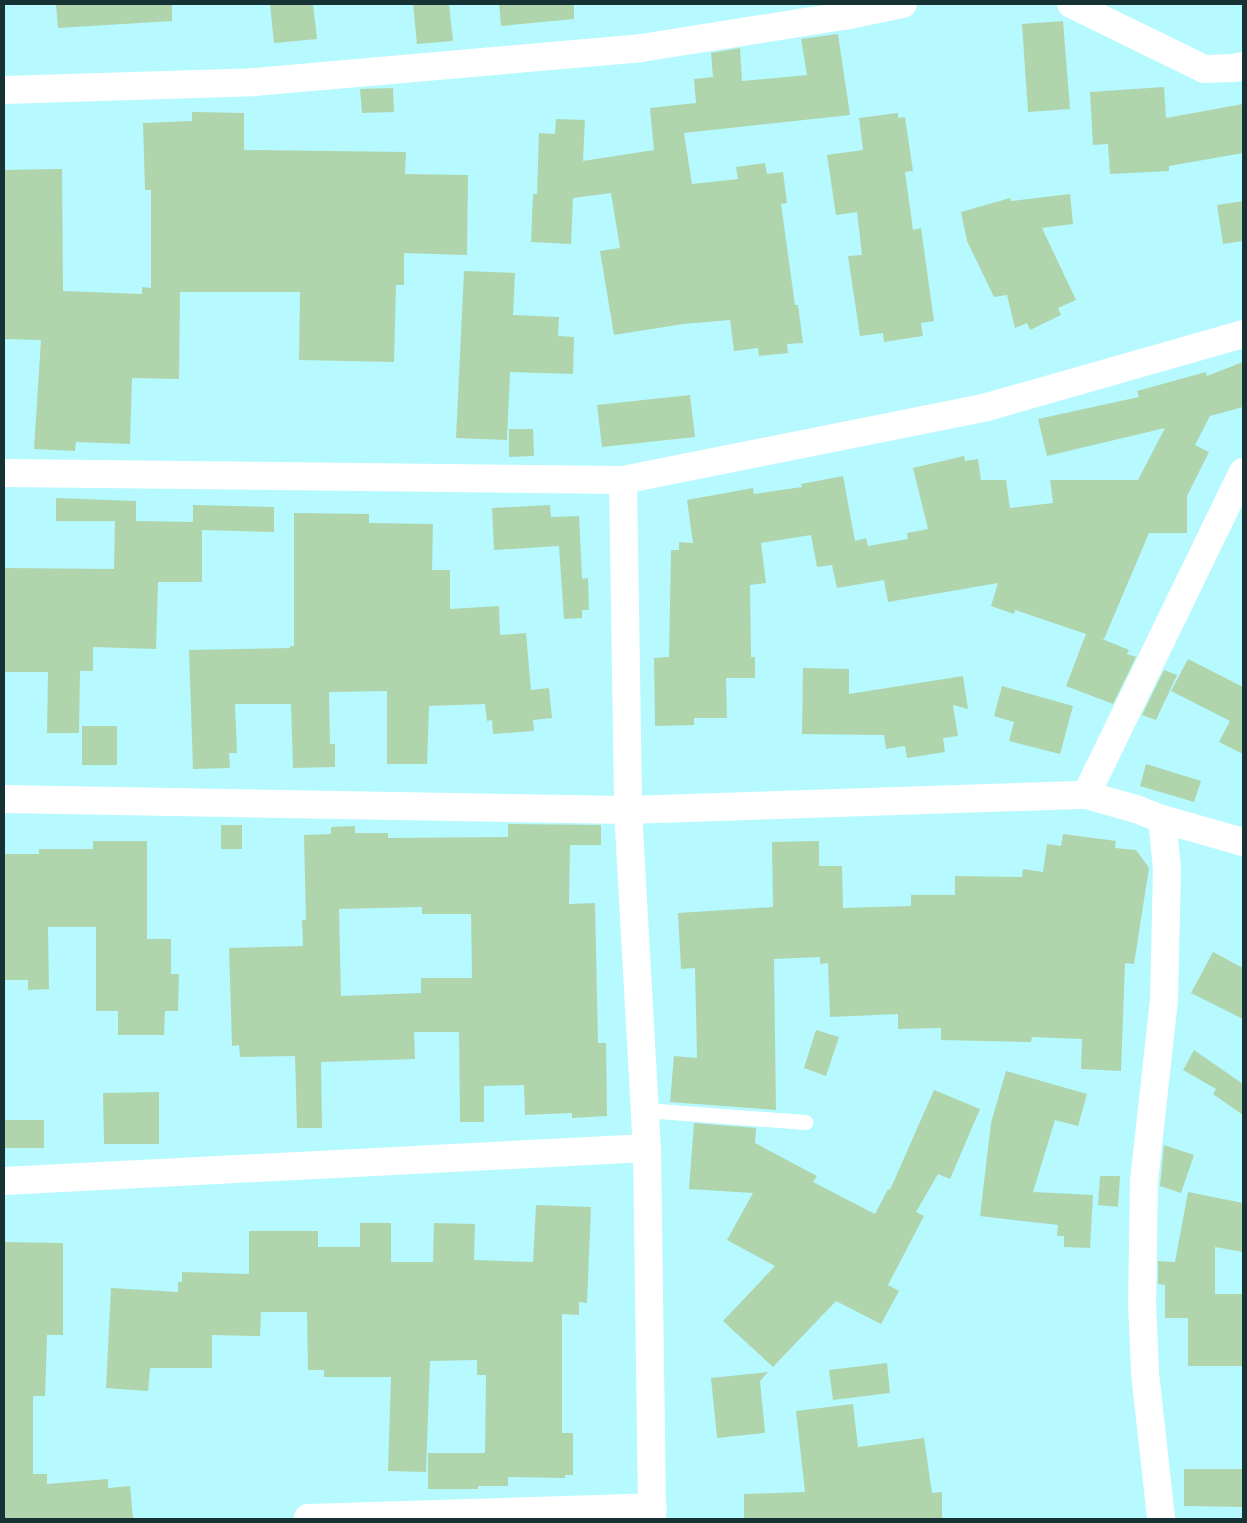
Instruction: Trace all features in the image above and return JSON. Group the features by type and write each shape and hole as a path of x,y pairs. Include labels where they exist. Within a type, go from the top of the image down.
{"street":[{"path":"4,90 254,82 641,48 843,10 903,4"},
{"path":"1071,4 1204,69 1243,66"},
{"path":"4,473 623,480 986,407 1243,334"},
{"path":"1086,795 1243,472"},
{"path":"308,1518 652,1513 647,1148 628,810 623,480"},
{"path":"4,799 628,810 1086,795 1243,842"},
{"path":"1161,1519 1145,1373 1142,1302 1144,1180 1164,1000 1167,868 1162,819"},
{"path":"4,1181 647,1148"}],"lane":[{"path":"645,1110 806,1122"}],"building":[{"path":"56,4 172,4 172,21 58,28"},
{"path":"270,4 313,4 317,39 274,43"},
{"path":"413,4 449,4 453,41 417,44"},
{"path":"499,4 574,4 574,19 501,26"},
{"path":"1063,21 1070,109 1028,112 1022,24"},
{"path":"838,34 850,115 684,133 692,184 738,179 736,167 765,163 767,174 783,172 787,203 781,204 795,305 798,305 803,343 787,344 788,353 759,356 758,348 734,351 730,320 683,324 614,335 600,251 620,248 611,193 573,198 571,244 531,242 533,194 537,194 539,133 555,134 556,119 585,120 583,161 654,150 650,108 696,103 694,79 713,77 711,53 740,48 742,81 807,75 801,39"},
{"path":"1164,87 1166,118 1243,104 1243,153 1169,166 1169,171 1110,174 1108,144 1093,145 1090,92"},
{"path":"393,88 394,112 362,113 360,89"},
{"path":"192,112 244,113 244,150 406,152 405,174 468,175 467,255 404,253 404,285 396,285 394,362 299,360 300,292 180,292 179,379 132,378 130,444 76,442 75,451 34,449 41,340 4,339 4,170 62,169 63,291 142,294 142,287 151,288 151,190 145,190 143,123 192,121"},
{"path":"898,113 898,118 905,117 913,171 905,172 913,230 921,228 934,321 921,323 923,336 884,342 883,333 860,336 848,256 862,255 857,212 836,215 827,155 863,150 859,118"},
{"path":"1070,194 1073,224 1042,228 1076,300 1058,308 1061,315 1030,330 1027,323 1015,328 1007,295 994,297 967,241 961,212 1010,198 1011,201"},
{"path":"1243,201 1243,241 1223,244 1217,205"},
{"path":"464,271 515,273 513,315 559,317 558,336 574,337 573,374 510,372 507,440 456,438"},
{"path":"1243,362 1243,407 1210,416 1195,445 1209,452 1187,496 1187,533 1149,533 1104,639 1095,636 1129,650 1127,654 1136,657 1113,704 1066,686 1086,634 1015,610 1014,614 991,606 998,583 888,602 884,580 837,588 832,565 817,567 811,535 761,543 766,583 750,585 751,657 755,657 755,678 726,678 727,718 694,718 694,725 655,726 654,658 669,657 671,550 679,550 679,542 693,543 687,500 753,488 754,494 802,487 801,484 843,476 855,541 866,538 868,546 908,539 907,533 928,529 913,468 964,456 965,461 978,459 981,480 1006,480 1010,508 1053,503 1050,480 1138,480 1165,428 1047,456 1038,419 1139,397 1137,391 1206,372 1207,376"},
{"path":"690,395 695,437 602,447 597,405"},
{"path":"509,429 533,429 534,456 509,457"},
{"path":"56,498 136,501 136,521 193,522 193,505 274,507 274,532 202,530 202,582 158,582 156,649 93,647 93,671 80,671 79,733 47,733 48,672 4,672 4,568 114,569 115,521 56,521"},
{"path":"550,505 551,517 579,516 582,579 588,578 589,610 582,610 582,618 564,619 559,546 494,550 492,508"},
{"path":"294,513 369,514 369,523 433,524 432,570 450,570 450,609 499,606 500,635 526,633 531,690 549,688 552,718 533,720 534,731 493,734 492,720 487,721 485,704 429,706 427,764 387,764 387,691 329,692 330,744 335,744 335,767 293,768 291,704 235,704 237,753 229,753 230,768 193,769 189,650 290,648 290,646 294,646"},
{"path":"1188,659 1243,687 1243,754 1219,742 1230,721 1171,691"},
{"path":"803,668 849,669 849,694 963,676 968,709 953,705 958,736 943,738 945,752 907,758 905,746 886,749 884,735 802,734"},
{"path":"1164,670 1177,675 1156,720 1142,715"},
{"path":"1002,686 1073,706 1060,754 1009,741 1014,722 994,716"},
{"path":"82,726 117,726 117,765 82,765"},
{"path":"1146,764 1201,781 1194,802 1140,786"},
{"path":"508,824 601,825 601,845 570,845 569,904 595,903 598,1043 606,1043 607,1116 572,1118 572,1113 525,1115 524,1085 484,1086 484,1122 460,1122 459,1032 414,1032 415,1059 321,1062 322,1128 297,1128 295,1056 240,1057 239,1045 232,1046 229,948 303,946 302,920 306,920 304,835 331,834 331,827 355,826 355,833 388,833 388,838 508,837","holes":["422,907 422,914 471,914 472,978 421,978 421,993 341,996 339,909"]},
{"path":"221,825 242,825 242,849 221,849"},
{"path":"1063,834 1116,841 1115,848 1136,850 1149,868 1134,964 1125,963 1121,1071 1081,1069 1082,1039 1032,1037 1031,1042 941,1040 941,1028 898,1029 898,1014 830,1017 828,963 820,964 820,957 774,959 776,1110 670,1102 674,1056 697,1058 695,968 681,969 678,913 773,907 772,842 819,841 819,866 842,866 843,908 911,906 911,895 955,895 955,876 1022,877 1023,869 1043,872 1047,844 1061,846"},
{"path":"93,841 147,841 147,939 171,939 171,974 179,974 178,1011 165,1011 164,1035 118,1035 118,1011 96,1011 96,927 48,927 49,989 28,990 28,980 4,980 4,854 39,854 39,849 93,849"},
{"path":"1213,952 1243,968 1243,1019 1191,993"},
{"path":"816,1030 839,1037 826,1076 804,1068"},
{"path":"1194,1050 1243,1084 1243,1115 1213,1094 1216,1089 1183,1070"},
{"path":"1006,1071 1087,1094 1078,1126 1055,1120 1033,1192 1093,1195 1090,1248 1064,1247 1064,1236 1057,1236 1058,1225 980,1216 991,1123"},
{"path":"934,1090 980,1109 950,1179 938,1174 916,1212 924,1216 888,1285 899,1291 881,1324 836,1301 773,1367 723,1321 775,1266 727,1240 753,1193 689,1189 694,1123 756,1128 755,1143 817,1176 813,1182 875,1214 888,1189 890,1190"},
{"path":"159,1092 159,1144 104,1144 103,1093"},
{"path":"4,1120 44,1120 44,1148 4,1148"},
{"path":"1164,1145 1194,1155 1181,1193 1160,1186"},
{"path":"1100,1176 1120,1176 1118,1207 1098,1205"},
{"path":"1188,1192 1243,1203 1243,1252 1215,1247 1215,1294 1243,1294 1243,1366 1188,1366 1188,1318 1165,1318 1165,1285 1158,1284 1158,1261 1175,1262"},
{"path":"536,1205 591,1207 587,1303 579,1302 579,1315 562,1314 562,1433 573,1433 573,1475 565,1475 565,1478 508,1477 508,1486 478,1486 478,1489 428,1489 428,1453 485,1453 486,1375 477,1375 477,1360 430,1361 426,1472 388,1471 391,1377 324,1377 324,1370 308,1370 307,1312 261,1312 260,1336 212,1335 212,1368 150,1368 148,1391 106,1388 111,1288 178,1292 178,1282 182,1282 182,1272 249,1274 249,1231 318,1231 318,1247 360,1247 360,1223 391,1223 391,1262 433,1262 434,1223 475,1224 474,1260 533,1262"},
{"path":"4,1242 63,1243 63,1335 47,1335 45,1396 33,1396 33,1474 47,1474 47,1484 108,1479 108,1488 130,1486 133,1519 5,1519"},
{"path":"887,1363 890,1393 833,1400 829,1370"},
{"path":"768,1372 760,1381 765,1433 717,1438 711,1378"},
{"path":"853,1404 858,1447 924,1438 932,1493 942,1492 942,1519 744,1519 744,1494 805,1492 796,1411"},
{"path":"1184,1469 1243,1469 1243,1507 1184,1506"}]}
